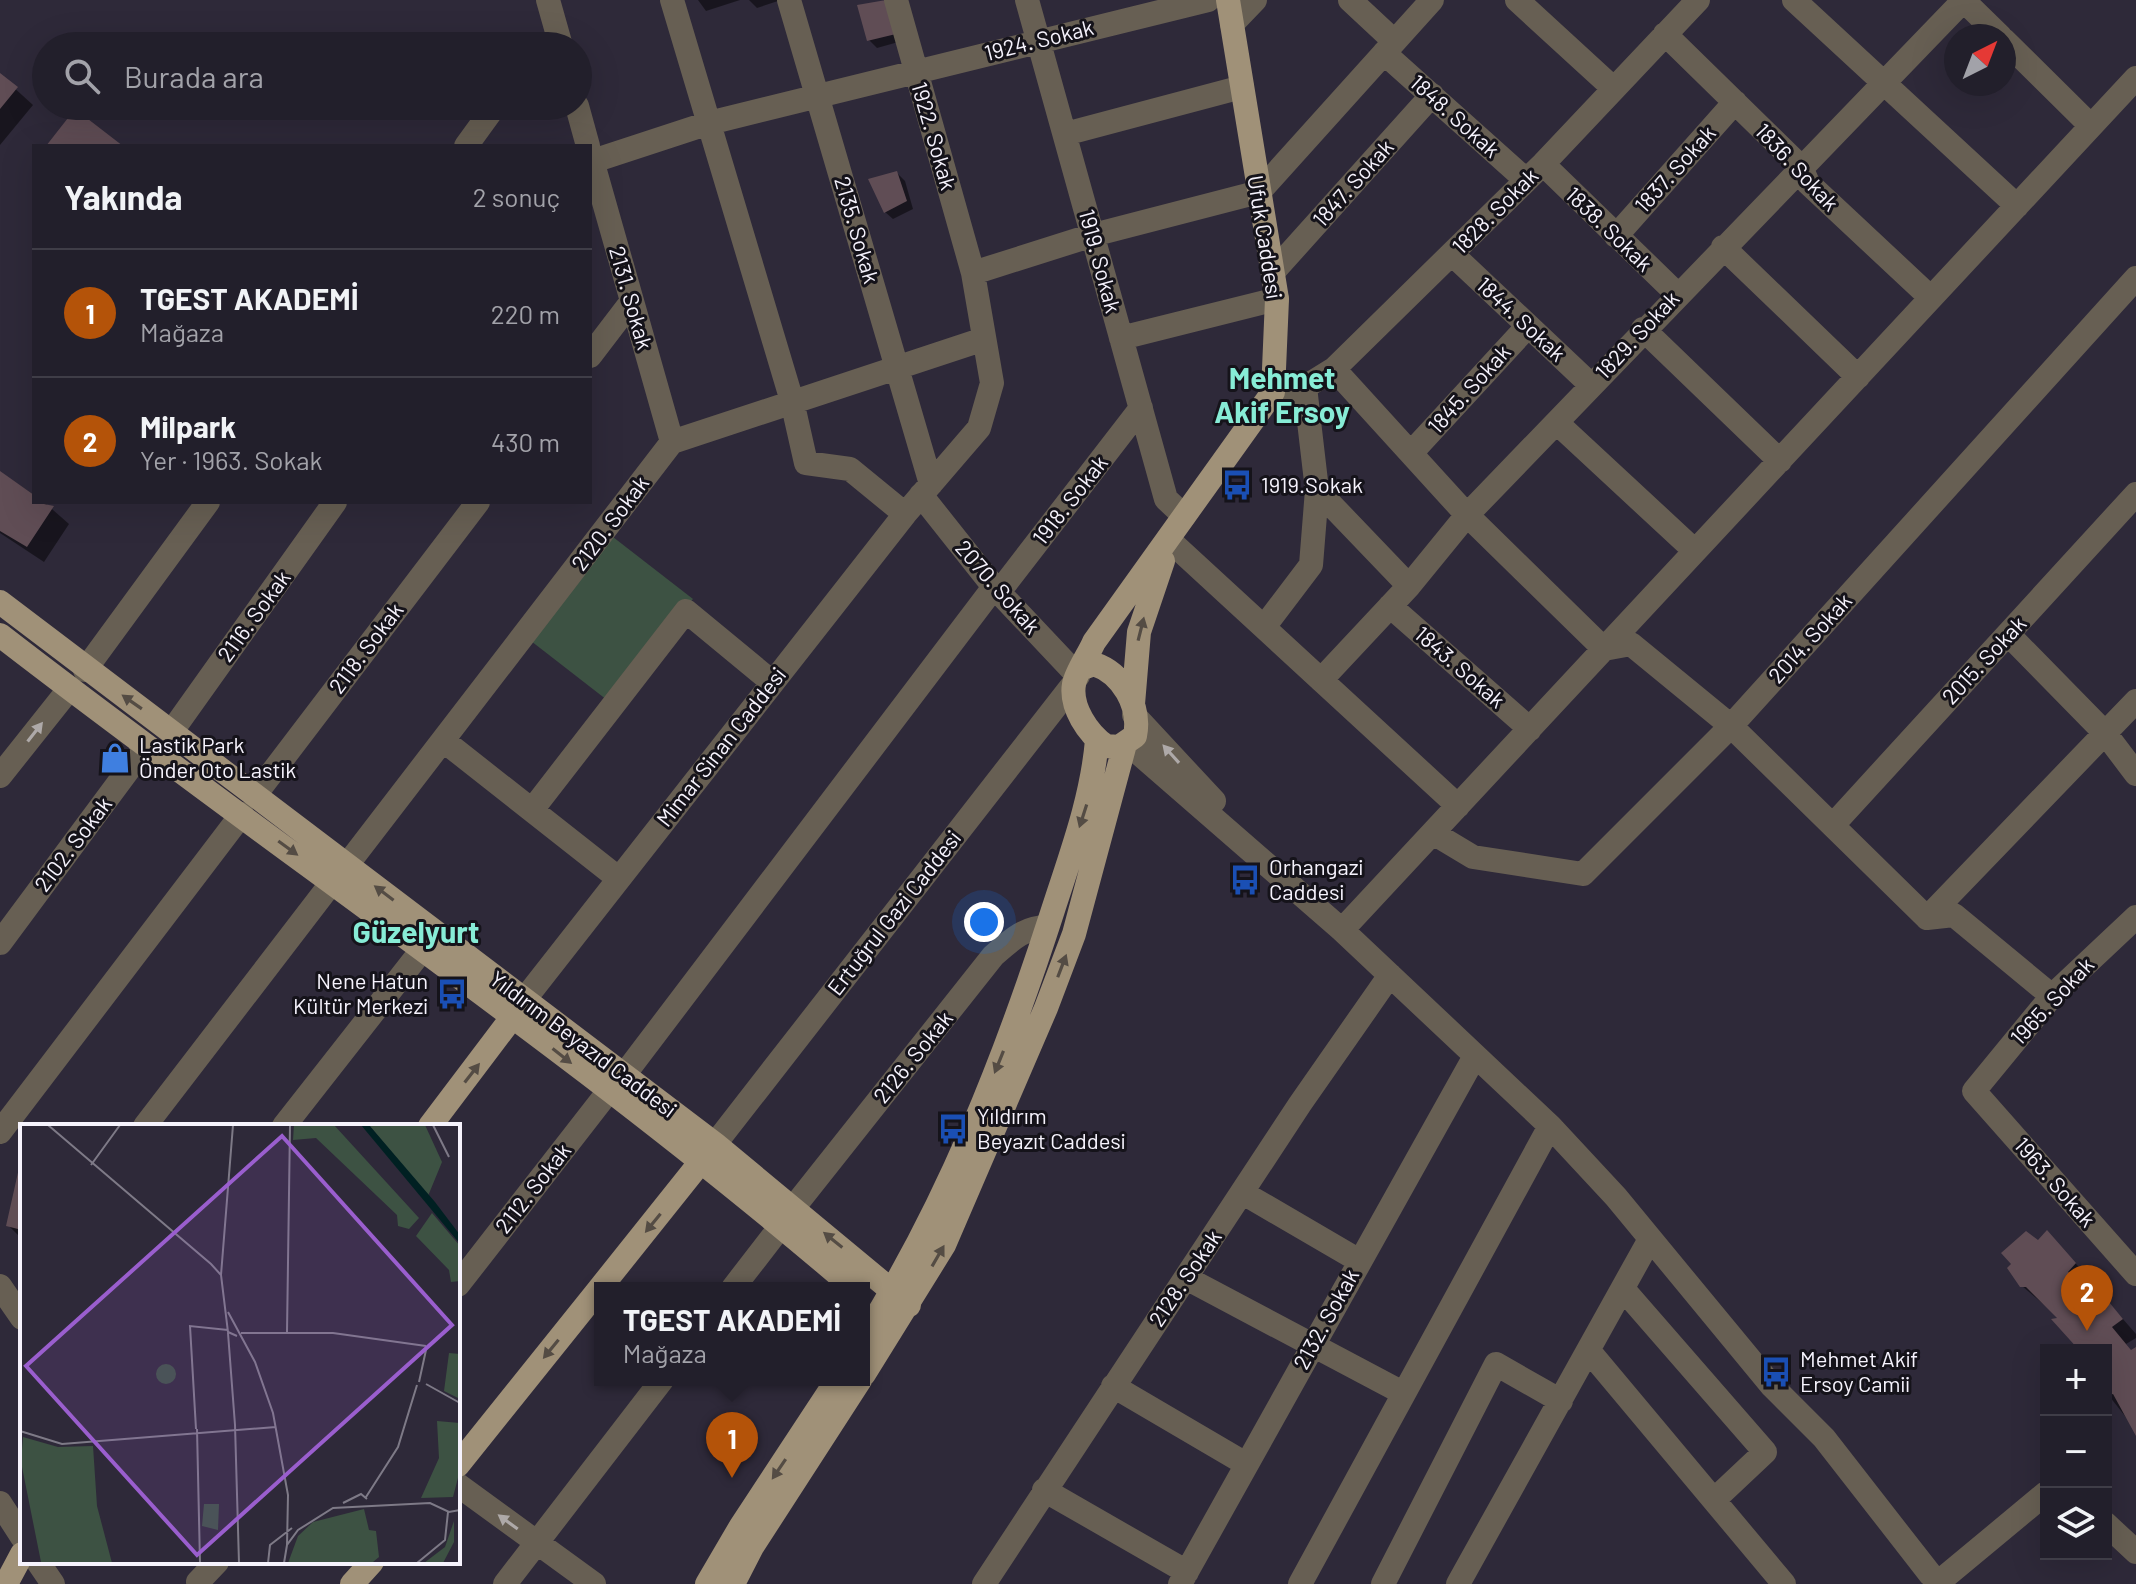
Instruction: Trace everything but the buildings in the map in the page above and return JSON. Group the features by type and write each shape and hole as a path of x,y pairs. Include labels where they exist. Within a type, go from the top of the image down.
{"main road":[{"name":"Ufuk Caddesi","path":"1230,12 1274,271 1277,299 1273,392"},
{"path":"1169,540 1139,632 1135,736 1113,748 1097,740 1079,713 1078,676 1094,642 1273,392"},
{"name":"Yıldırım Beyazıd Caddesi","path":"0,602 146,746 248,804"},
{"name":"Yıldırım Beyazıd Caddesi","path":"0,635 172,731 248,804 708,1153 788,1216 863,1282"},
{"path":"1078,676 1094,664 1110,669 1120,678 1134,710"},
{"path":"870,1357 889,1305 956,1171 1024,997 1093,783 1097,740"},
{"path":"870,1329 944,1245 971,1187 1074,934 1126,743"},
{"name":"Yıldırım Beyazıd Caddesi","path":"340,873 422,950 519,1010"},
{"name":"Mimar Sinan Caddesi","path":"432,1124 519,1010"},
{"name":"Ertuğrul Gazi Caddesi","path":"605,1282 708,1153"},
{"name":"Yıldırım Beyazıd Caddesi","path":"788,1216 848,1282"},
{"name":"Yıldırım Beyazıd Caddesi","path":"870,1288 889,1305"},
{"name":"Ertuğrul Gazi Caddesi","path":"460,1463 594,1295"},
{"path":"707,1584 741,1526 833,1386"},
{"path":"733,1584 758,1537 856,1386"},
{"path":"6,1584 20,1558"},
{"path":"352,1584 370,1564"}],"street":[{"path":"548,0 557,32"},
{"path":"672,0 792,401 806,463 850,469 920,488"},
{"name":"2135. Sokak","path":"789,0 896,366 920,488"},
{"name":"1922. Sokak","path":"896,0 973,273 984,339"},
{"name":"1919. Sokak","path":"1027,0 1166,499 1184,516"},
{"name":"1924. Sokak","path":"592,154 1038,40 1126,10 1208,0"},
{"path":"1230,12 1255,0"},
{"name":"1848. Sokak","path":"1350,0 1432,95 1534,172"},
{"path":"973,273 1093,235 1259,192 1432,0"},
{"path":"1517,0 1613,88"},
{"name":"1828. Sokak","path":"1273,392 1305,387 1334,369 1534,172 1698,0"},
{"path":"1794,0 2017,206"},
{"path":"1963,0 1988,24"},
{"name":"1829. Sokak","path":"1321,680 1409,586 1467,515 1963,0"},
{"name":"1836. Sokak","path":"1665,34 1801,167 1808,183 1931,298"},
{"path":"2016,52 2091,126"},
{"path":"1065,134 1242,87"},
{"path":"1342,930 2091,126 2131,93"},
{"name":"1847. Sokak","path":"1274,271 1432,95"},
{"name":"1837. Sokak","path":"1616,236 1735,102"},
{"path":"467,144 485,120"},
{"name":"2131. Sokak","path":"581,120 587,144"},
{"name":"2131. Sokak","path":"592,162 672,442"},
{"name":"1838. Sokak","path":"1534,172 1616,236 1677,294"},
{"path":"1723,247 1858,377"},
{"name":"1844. Sokak","path":"1452,254 1591,385"},
{"name":"2014. Sokak","path":"1433,833 1473,857 1583,874 1731,726 2136,278"},
{"path":"1121,338 1277,299"},
{"path":"592,353 632,301"},
{"name":"1845. Sokak","path":"1411,453 1528,326"},
{"path":"1643,329 1780,461"},
{"path":"672,442 984,339"},
{"name":"Mimar Sinan Caddesi","path":"519,1010 920,488 979,428 992,383 984,339"},
{"path":"1334,369 1467,515 1604,649"},
{"path":"1264,627 1311,565 1317,490 1305,387"},
{"name":"1918. Sokak","path":"616,1083 996,589 1141,408"},
{"path":"1557,423 1695,551"},
{"name":"2120. Sokak","path":"147,1124 672,442"},
{"name":"2070. Sokak","path":"920,488 996,589 1078,676"},
{"path":"1317,490 1409,586"},
{"name":"2015. Sokak","path":"1833,825 2136,494"},
{"path":"0,776 78,679 207,504"},
{"name":"2116. Sokak","path":"172,731 334,504"},
{"name":"2118. Sokak","path":"8,1122 476,504"},
{"path":"1169,540 1458,806"},
{"name":"1843. Sokak","path":"1390,606 1530,729"},
{"path":"532,810 686,611 772,682"},
{"path":"2008,634 2105,733 2136,774"},
{"path":"1604,649 1631,644 1731,726 1927,918"},
{"name":"Ertuğrul Gazi Caddesi","path":"708,1153 1078,676"},
{"path":"1927,918 2136,701"},
{"path":"1134,710 1194,780 1342,930 1550,1126 1650,1239 1772,1386 1824,1438 1928,1581 2040,1497"},
{"path":"444,741 618,878"},
{"path":"1126,743 1342,930"},
{"name":"2102. Sokak","path":"0,943 146,746"},
{"path":"1927,918 1954,915 2052,996"},
{"name":"1965. Sokak","path":"1974,1091 2052,996 2136,917"},
{"name":"2126. Sokak","path":"738,1282 993,956 1013,938 1034,927 1047,927"},
{"path":"286,1124 422,950"},
{"name":"2128. Sokak","path":"984,1584 1113,1386 1390,975"},
{"name":"2132. Sokak","path":"1184,1578 1358,1260 1475,1056"},
{"name":"2112. Sokak","path":"460,1282 616,1083"},
{"name":"1963. Sokak","path":"1974,1091 2136,1274"},
{"path":"1300,1584 1550,1126"},
{"path":"1243,1193 1358,1260"},
{"path":"1458,1584 1650,1239"},
{"path":"1186,1278 1403,1393"},
{"path":"0,1286 20,1315"},
{"path":"1623,1289 1765,1452 1714,1500"},
{"path":"1589,1351 1784,1584"},
{"path":"1383,1584 1496,1364 1561,1401"},
{"path":"505,1584 657,1386"},
{"path":"1113,1386 1246,1464"},
{"path":"460,1486 594,1584"},
{"path":"1044,1490 1184,1578"},
{"path":"0,1503 20,1534"},
{"path":"2112,1530 2136,1552"},
{"path":"39,1564 53,1584"},
{"path":"194,1576 214,1564"}],"green space":[{"path":"613,537 693,599 607,700 531,641"}],"place":[{"name":"1919.Sokak","path":"1237,485"},
{"name":"Lastik Park Önder Oto Lastik","path":"115,758"},
{"name":"Orhangazi Caddesi","path":"1245,880"},
{"name":"Nene Hatun Kültür Merkezi","path":"452,994"},
{"name":"Yıldırım Beyazıt Caddesi","path":"953,1129"},
{"name":"Milpark","path":"2087,1331"},
{"name":"Mehmet Akif Ersoy Camii","path":"1776,1372"},
{"name":"TGEST AKADEMİ","path":"732,1478"}],"district":[{"name":"Mehmet Akif Ersoy","path":"1282,396"},
{"name":"Güzelyurt","path":"416,933"}]}
